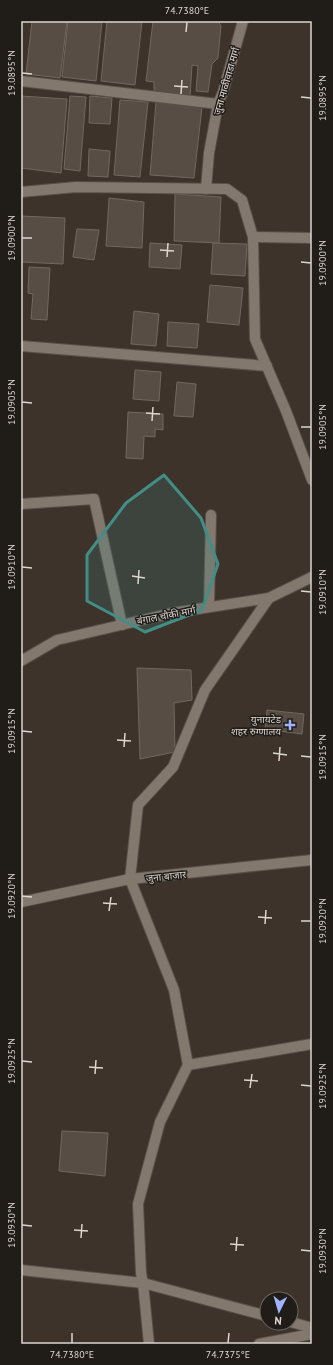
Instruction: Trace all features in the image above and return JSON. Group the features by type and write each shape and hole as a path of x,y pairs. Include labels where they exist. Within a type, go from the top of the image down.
{"street":[{"name":"जुना माळीवाडा मार्ग","path":"206,189 209,153 218,104 223,92 243,21"},
{"path":"21,81 218,104"},
{"path":"21,192 76,187 227,189 242,200 253,237 255,339 286,410 312,480"},
{"path":"253,237 312,238"},
{"path":"21,346 267,366"},
{"path":"21,504 94,499 122,625"},
{"path":"209,607 211,515"},
{"name":"बंगाल चौकी मार्ग","path":"21,661 57,640 172,613 269,598 312,577"},
{"path":"150,1344 141,1273 138,1204 160,1122 188,1065 174,990 130,879 138,805 173,767 205,690 269,598"},
{"name":"जुना बाजार","path":"21,902 130,879 312,860"},
{"path":"188,1065 312,1044"},
{"path":"21,1270 143,1283 259,1314"},
{"path":"299,1324 312,1328"},
{"path":"259,1344 312,1334"}],"highlighted area":[{"path":"164,475 201,518 218,564 202,610 145,632 87,601 87,555 126,503"}],"building":[{"path":"32,21 67,21 60,78 26,74"},
{"path":"68,21 102,21 96,81 62,77"},
{"path":"107,21 142,21 135,85 101,81"},
{"path":"153,21 218,21 221,26 218,58 212,64 208,92 196,91 198,66 192,65 190,97 154,94 154,82 146,81"},
{"path":"21,96 67,99 61,173 21,168"},
{"path":"70,96 86,97 80,171 64,169"},
{"path":"90,96 112,98 110,124 89,123"},
{"path":"120,100 148,102 140,177 114,175"},
{"path":"156,102 202,107 194,178 150,175"},
{"path":"89,149 110,151 108,177 88,176"},
{"path":"175,194 221,197 219,243 174,241"},
{"path":"109,198 144,202 142,248 106,246"},
{"path":"21,216 65,218 63,264 21,262"},
{"path":"77,229 99,230 94,260 73,257"},
{"path":"150,243 182,245 180,269 149,267"},
{"path":"213,243 247,244 245,276 211,274"},
{"path":"29,267 50,268 47,320 31,319 33,294 28,293"},
{"path":"210,285 243,288 239,325 207,322"},
{"path":"134,311 159,314 156,346 131,344"},
{"path":"168,322 199,324 197,348 167,346"},
{"path":"135,370 161,372 159,401 133,399"},
{"path":"177,382 196,384 193,417 174,416"},
{"path":"128,412 163,414 163,430 155,429 155,437 144,436 143,459 126,458"},
{"path":"137,668 191,670 192,700 174,703 175,752 140,759"},
{"path":"267,710 304,714 302,734 265,729"},
{"path":"62,1131 108,1133 105,1176 59,1171"}],"place":[{"name":"युनायटेड शहर रुग्णालय","path":"290,725"}]}
